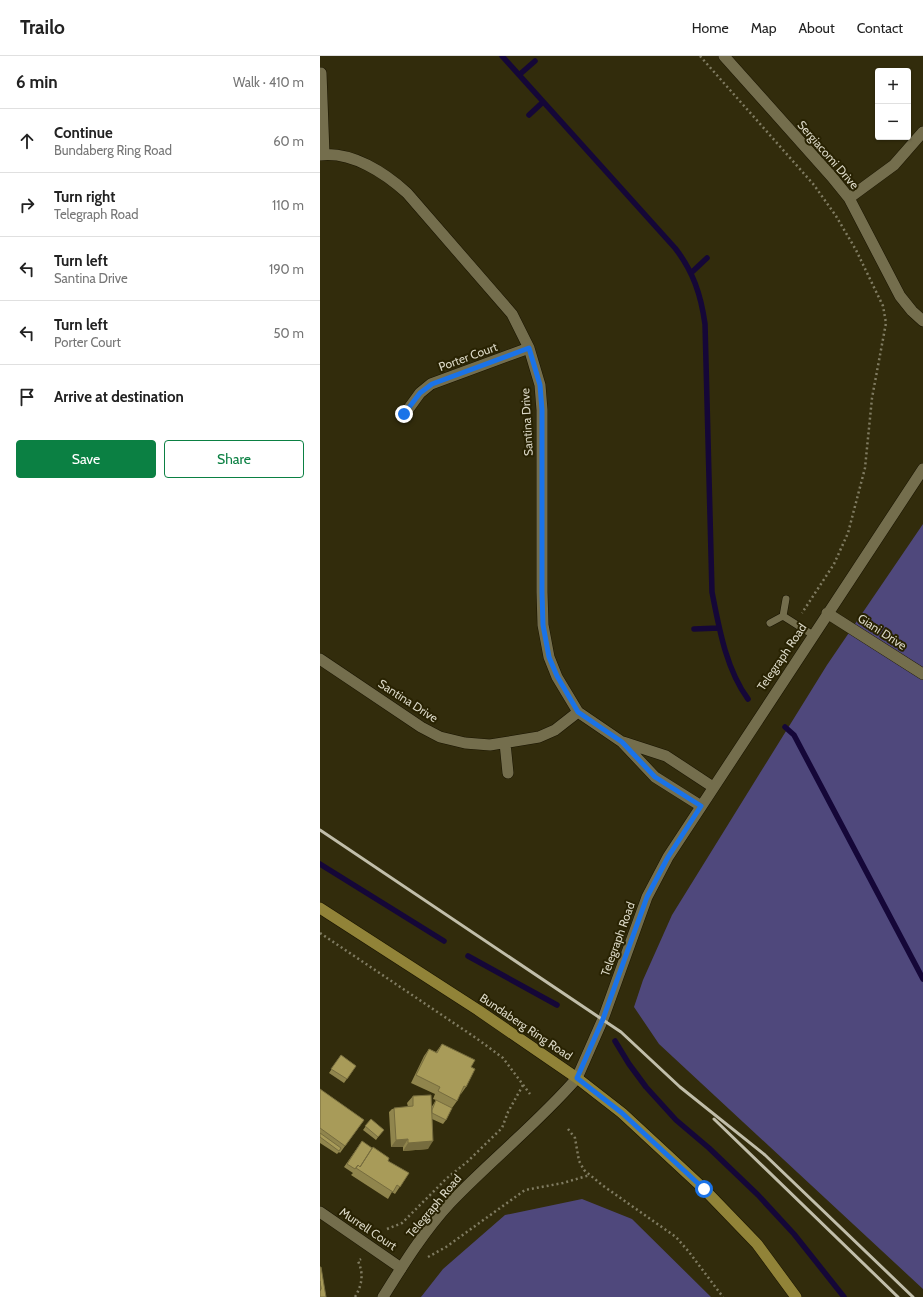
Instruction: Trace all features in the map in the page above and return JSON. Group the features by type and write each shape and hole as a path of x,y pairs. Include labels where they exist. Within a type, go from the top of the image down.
{"main road":[{"name":"Bundaberg Ring Road","path":"320,908 478,1010 577,1078 622,1113 704,1189 757,1244 796,1297"}],"street":[{"name":"Sergiacomi Drive","path":"724,56 849,198 897,291 912,312 923,321"},
{"path":"321,73 322,155"},
{"path":"849,198 894,164 923,132"},
{"name":"Santina Drive","path":"322,155 343,157 360,162 392,179 407,193 502,301 522,331 529,348 540,385 542,410 543,625 549,657 557,676 578,712 622,742 655,777 701,806"},
{"name":"Porter Court","path":"404,414 420,393 432,384 529,348"},
{"name":"Telegraph Road","path":"383,1297 401,1268 448,1205 473,1179 562,1096 577,1078 603,1019 647,897 668,857 923,469"},
{"name":"Giani Drive","path":"828,613 923,674"},
{"name":"Santina Drive","path":"320,658 421,727 440,737 490,745 525,740 555,730 578,712"},
{"name":"Santina Drive","path":"622,742 666,756 713,787"},
{"path":"505,743 508,773"},
{"name":"Murrell Court","path":"320,1212 401,1268"}],"lane":[{"path":"783,616 786,599"},
{"path":"783,616 813,635"},
{"path":"770,623 783,616"}],"path":[{"path":"700,56 814,185 827,202 856,250 880,298 885,315 885,333 872,398 865,468 848,533 834,564 795,624"},
{"path":"320,933 476,1038 503,1058 530,1094"},
{"path":"387,1229 402,1223 447,1178 467,1162 502,1128 508,1112 523,1085"},
{"path":"568,1129 575,1138 579,1161 584,1170 676,1237 723,1297"},
{"path":"426,1258 446,1247 525,1190 563,1183 590,1175"},
{"path":"355,1297 361,1281 361,1270 358,1261 362,1258"}],"shaded area":[{"path":"923,524 923,1289 659,1044 634,1007 643,980 672,915 827,665"},
{"path":"582,1199 632,1219 711,1297 421,1297 443,1269 505,1215"}],"building":[{"path":"442,1044 475,1060 471,1067 475,1069 466,1087 464,1086 457,1101 438,1091 440,1087 416,1075 429,1049 437,1053"},
{"path":"341,1055 356,1066 347,1079 331,1069"},
{"path":"320,1089 364,1120 345,1146 320,1128"},
{"path":"431,1095 433,1141 408,1143 408,1139 396,1140 394,1108 413,1106 413,1096"},
{"path":"436,1100 452,1108 446,1120 432,1113"},
{"path":"371,1119 384,1130 378,1137 365,1126"},
{"path":"320,1133 341,1148 339,1151 320,1137"},
{"path":"362,1141 372,1148 360,1167 358,1165 355,1169 347,1164"},
{"path":"373,1147 389,1158 388,1161 409,1173 400,1187 397,1185 393,1192 356,1168 358,1165 360,1167"},
{"path":"321,1267 326,1297 320,1297"}],"waterway":[{"path":"502,56 675,248 687,266 695,284 701,303 705,324 712,592 724,648 734,675 748,699"},
{"path":"519,75 535,61"},
{"path":"529,115 543,102"},
{"path":"691,273 707,258"},
{"path":"694,629 719,628"},
{"path":"785,727 794,735 923,979"},
{"path":"320,864 444,941"},
{"path":"468,956 557,1005"},
{"path":"615,1041 629,1064 646,1087 676,1120 709,1148 758,1195 794,1234 844,1297"}],"railway":[{"path":"320,830 621,1032 680,1087 765,1155 913,1297"},
{"path":"714,1119 898,1297"}],"route":[{"path":"404,414 420,393 432,384 529,348 540,385 542,410 542,592 543,625 549,657 557,676 578,712 622,742 655,777 701,806 668,857 647,897 634,929 603,1019 577,1078 622,1113 704,1189"}]}
